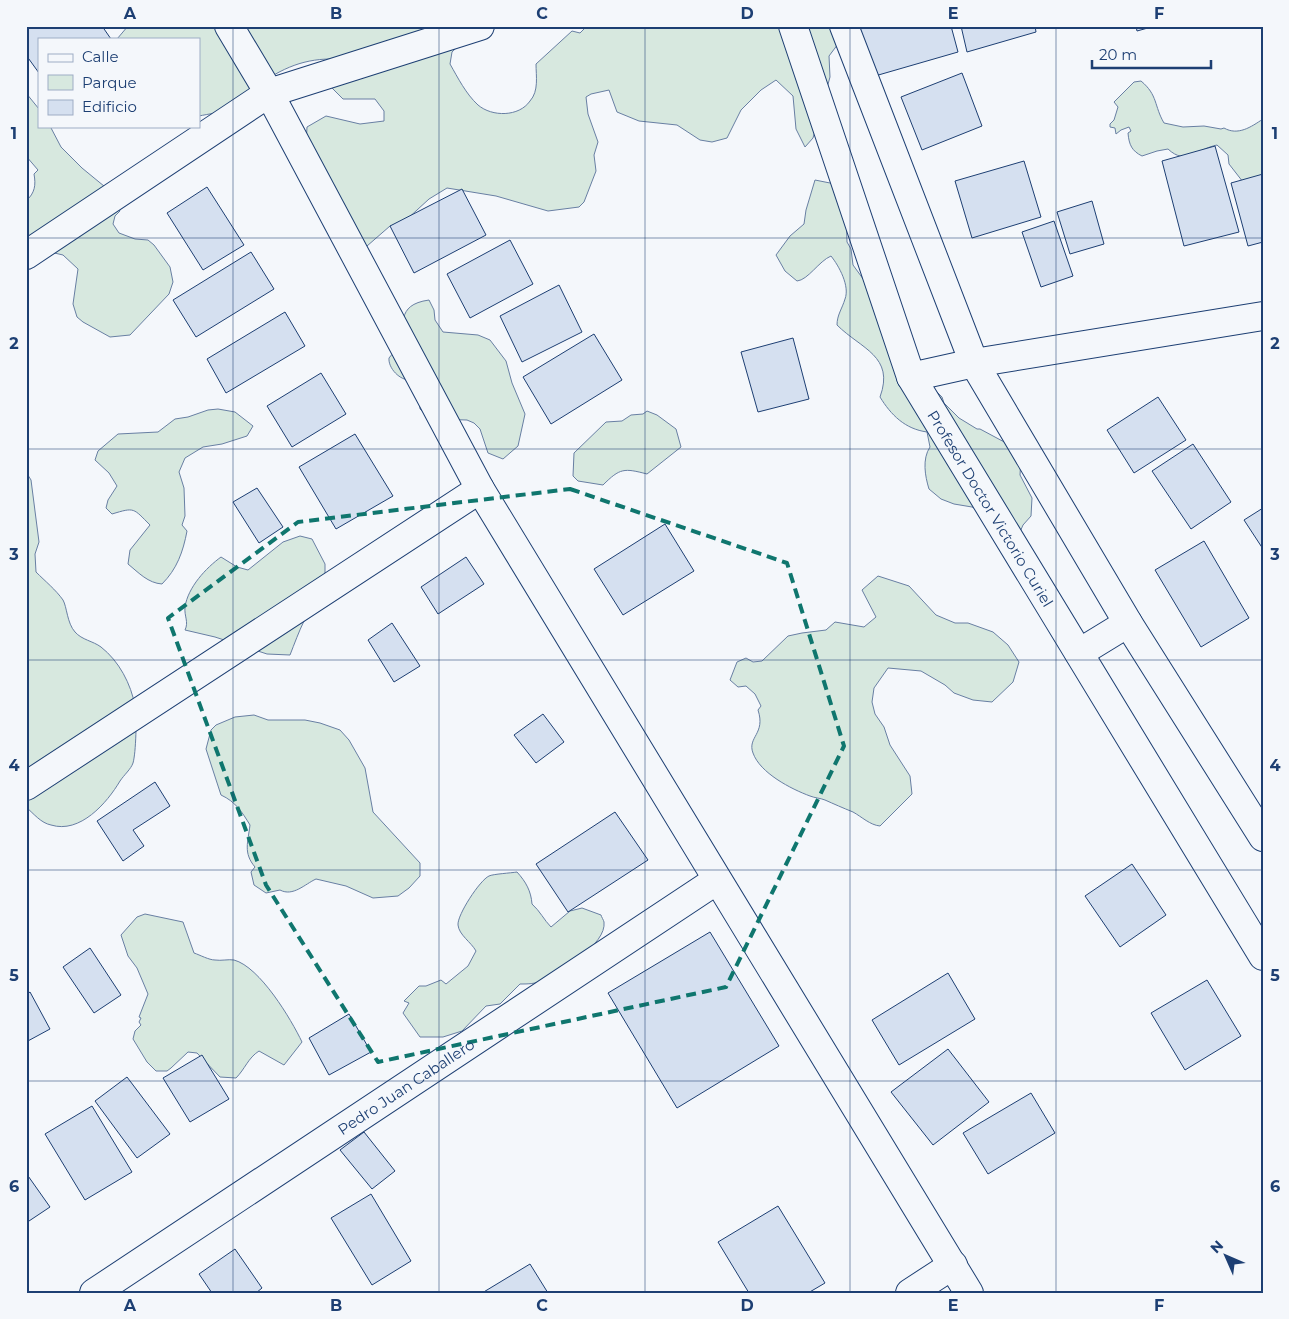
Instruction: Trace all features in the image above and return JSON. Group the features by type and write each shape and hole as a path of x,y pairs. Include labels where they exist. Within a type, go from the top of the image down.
{"street":[{"path":"229,26 269,93 480,489 969,1293"},
{"path":"26,255 269,93 480,26"},
{"name":"Profesor Doctor Victorio Curiel","path":"793,26 911,377 1263,956"},
{"path":"844,26 974,363 1128,623 1263,837"},
{"path":"911,377 974,363 1263,316"},
{"path":"26,786 480,489"},
{"path":"1079,653 1128,623"},
{"name":"Pedro Juan Caballero","path":"94,1293 717,880"},
{"path":"910,1293 953,1265"}],"highlighted area":[{"path":"570,489 787,563 844,746 726,987 378,1062 266,885 168,618 298,522"}],"green space":[{"path":"128,26 479,26 452,52 450,64 466,91 478,105 490,112 505,113 519,110 533,97 536,83 536,64 572,31 580,33 587,26 844,26 838,44 829,56 830,77 813,138 805,147 796,129 793,96 776,80 761,90 741,110 727,138 712,142 700,140 677,125 639,121 617,112 609,90 591,94 586,97 588,114 598,142 594,155 596,171 584,202 579,207 548,211 496,196 447,188 429,199 405,221 390,226 367,246 341,234 306,145 307,127 326,116 360,124 384,121 384,111 375,99 343,99 327,83 333,61 331,59 309,61 289,67 250,91 229,108 200,116 200,38 118,38"},
{"path":"1141,81 1153,96 1164,123 1183,127 1204,126 1239,131 1263,119 1263,189 1243,182 1229,164 1228,155 1217,145 1186,156 1174,154 1168,149 1142,156 1136,152 1129,141 1128,133 1131,131 1129,127 1116,134 1115,128 1110,127 1110,124 1114,120 1118,107 1114,102 1134,82"},
{"path":"26,93 38,108 38,128 51,128 61,147 82,168 110,191 120,211 115,216 113,224 119,233 135,239 148,240 170,267 173,282 169,294 130,335 110,337 77,317 73,304 78,269 63,255 46,251 29,237 26,232 26,201 33,192 35,185 34,174 38,170 26,156"},
{"path":"815,180 840,187 846,213 847,242 851,249 853,265 869,287 919,374 942,397 944,403 959,418 1008,444 1021,457 1020,475 1032,498 1031,516 1020,532 972,507 954,504 941,499 929,489 925,468 927,452 930,447 927,432 905,424 889,410 880,397 883,372 879,363 873,355 837,325 845,299 846,288 840,271 831,256 801,280 797,281 785,271 776,255 790,236 804,224"},
{"path":"429,300 434,310 435,320 443,332 478,335 490,340 506,361 512,383 525,414 518,446 503,459 488,453 480,429 474,423 467,420 431,419 420,409 419,394 411,380 399,376 390,366 389,358 397,349 406,312 418,303"},
{"path":"218,409 235,412 253,426 247,436 222,444 203,447 185,458 179,472 184,488 185,516 182,525 187,531 184,546 179,560 162,584 152,582 128,564 130,550 150,525 133,510 112,514 106,508 108,500 117,486 109,473 95,460 98,451 118,434 158,432 175,419"},
{"path":"647,411 657,415 676,429 681,447 647,474 627,470 618,472 603,485 578,481 573,476 574,453 606,422 622,421 631,415 643,414"},
{"path":"26,472 31,480 39,542 35,554 36,572 63,600 70,624 75,632 101,647 119,666 131,689 136,711 135,751 131,768 108,798 91,815 82,821 62,827 44,822 26,807"},
{"path":"300,536 312,539 325,564 325,591 308,613 290,655 267,654 215,637 185,630 187,624 185,607 190,592 198,579 215,561 221,557 237,567 248,570 283,542"},
{"path":"878,576 909,586 936,615 955,623 968,623 993,632 1008,645 1019,662 1013,682 992,702 973,700 954,693 945,685 921,671 888,668 874,688 872,702 875,714 884,727 890,745 910,776 912,794 880,826 869,822 853,812 794,789 769,774 757,760 752,748 752,743 760,725 758,710 761,706 755,694 746,686 738,687 730,680 737,662 746,658 753,662 762,661 788,636 826,630 835,622 864,627 876,617 862,590"},
{"path":"254,715 268,720 305,720 320,723 340,730 349,740 365,768 373,812 420,863 420,876 409,888 398,896 373,898 346,886 316,879 290,892 280,890 266,893 254,885 251,872 255,867 249,857 247,847 250,825 235,804 221,795 206,749 211,730 216,725 235,717"},
{"path":"517,872 528,887 532,904 551,927 570,911 582,908 601,915 604,922 603,931 581,957 560,971 538,982 520,984 500,1004 486,1006 462,1031 443,1037 420,1037 403,1013 409,1003 404,1001 419,986 426,986 441,980 446,984 468,966 476,951 463,935 458,925 465,906 480,884 489,876"},
{"path":"145,914 183,922 194,953 213,960 234,960 244,965 264,983 283,1008 302,1042 284,1065 259,1051 236,1078 220,1077 197,1053 188,1052 167,1071 156,1071 147,1062 133,1039 135,1031 141,1025 139,1022 141,1018 139,1017 148,994 137,968 128,956 121,935 137,917"}],"building":[{"path":"26,26 102,26 110,38 38,38 38,72 26,55"},
{"path":"853,26 951,26 958,52 868,78"},
{"path":"961,26 1035,26 1036,32 967,52"},
{"path":"1136,26 1155,26 1137,31"},
{"path":"962,73 982,126 922,150 901,97"},
{"path":"1215,146 1239,232 1184,246 1162,161"},
{"path":"1024,161 1041,217 972,238 955,181"},
{"path":"1263,174 1263,242 1248,246 1231,183"},
{"path":"207,187 244,245 203,270 167,213"},
{"path":"462,189 486,235 414,273 390,226"},
{"path":"1092,201 1104,244 1070,254 1057,212"},
{"path":"1054,221 1073,276 1041,287 1022,232"},
{"path":"510,240 533,284 470,318 447,274"},
{"path":"251,252 274,289 196,337 173,300"},
{"path":"559,285 582,332 522,362 500,316"},
{"path":"285,312 305,346 226,393 207,359"},
{"path":"594,334 622,380 551,424 523,377"},
{"path":"793,338 809,399 758,412 741,352"},
{"path":"321,373 346,414 292,447 267,406"},
{"path":"1158,397 1186,440 1134,473 1107,430"},
{"path":"355,434 393,496 336,529 299,467"},
{"path":"1193,444 1231,502 1191,529 1152,471"},
{"path":"257,488 283,527 259,543 233,502"},
{"path":"1263,508 1263,549 1244,520"},
{"path":"665,524 694,571 623,615 594,569"},
{"path":"1204,541 1249,618 1201,647 1155,570"},
{"path":"466,557 484,584 438,614 421,587"},
{"path":"392,623 420,666 394,682 368,640"},
{"path":"543,714 564,742 536,763 514,735"},
{"path":"155,782 170,806 133,830 144,846 123,861 97,821"},
{"path":"615,812 648,860 568,912 536,864"},
{"path":"1132,864 1166,915 1120,947 1085,896"},
{"path":"710,932 779,1046 677,1108 608,993"},
{"path":"90,948 121,995 94,1013 63,967"},
{"path":"948,973 975,1019 899,1065 872,1020"},
{"path":"1207,980 1241,1036 1185,1070 1151,1013"},
{"path":"30,992 50,1029 26,1042 26,995"},
{"path":"349,1014 371,1052 329,1075 309,1038"},
{"path":"948,1049 989,1102 933,1145 891,1092"},
{"path":"202,1055 229,1099 190,1122 163,1078"},
{"path":"127,1077 170,1134 137,1158 95,1101"},
{"path":"1031,1093 1055,1133 988,1174 963,1133"},
{"path":"92,1106 132,1172 85,1200 45,1134"},
{"path":"364,1132 395,1171 372,1189 340,1150"},
{"path":"26,1173 50,1207 26,1223"},
{"path":"371,1194 411,1261 372,1285 331,1218"},
{"path":"778,1206 825,1283 808,1293 749,1293 718,1242"},
{"path":"235,1249 262,1288 256,1293 212,1293 199,1274"},
{"path":"530,1264 548,1293 482,1293"}]}
